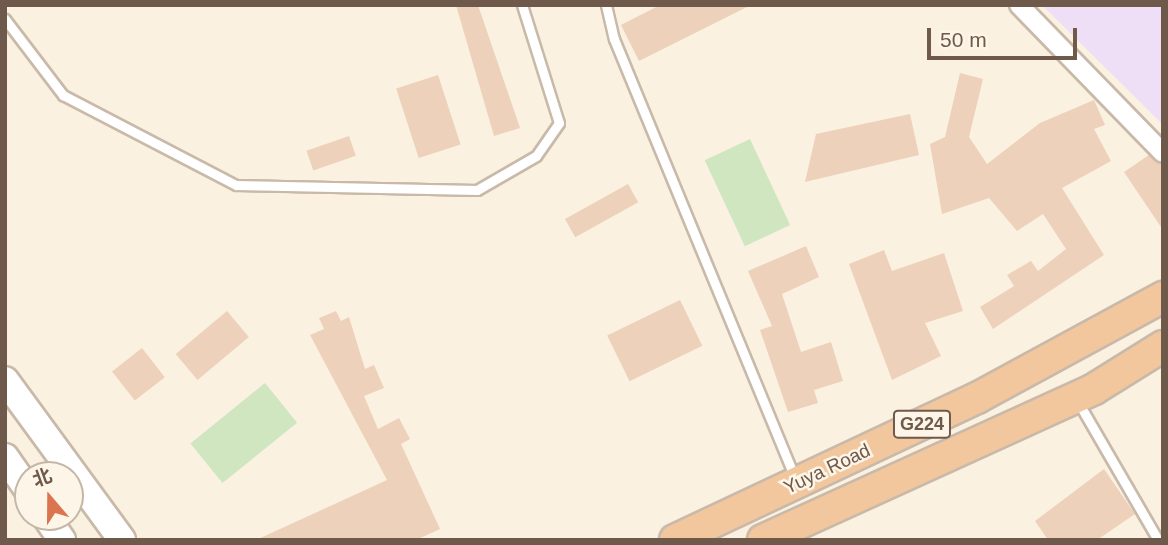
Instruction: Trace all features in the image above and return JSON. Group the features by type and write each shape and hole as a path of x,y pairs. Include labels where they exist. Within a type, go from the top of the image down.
{"highway":[{"name":"Yuya Road","path":"675,540 1090,341 1163,297"},
{"name":"Yuya Road","path":"763,540 1076,397 1163,346"}],"main road":[{"path":"5,380 122,540"}],"street":[{"path":"1019,5 1163,153"}],"lane":[{"path":"5,19 63,96 236,185 477,190 536,156 559,123 522,5"},
{"path":"606,5 797,483"},
{"path":"1076,397 1158,540"}],"shaded area":[{"path":"1042,5 1163,5 1163,125 1135,97"}],"green space":[{"path":"750,139 790,225 745,246 705,160"},
{"path":"265,383 297,423 222,483 190,443"}],"building":[{"path":"456,5 478,5 520,128 494,136"},
{"path":"660,5 751,5 639,61 621,25"},
{"path":"960,73 983,79 969,137 987,164 1040,123 1094,100 1105,125 1094,129 1111,161 1062,188 1104,255 993,329 980,307 1014,286 1007,275 1031,261 1038,271 1066,249 1043,214 1017,231 989,198 942,214 930,144 945,137"},
{"path":"438,75 461,144 419,158 396,89"},
{"path":"910,114 919,155 805,182 816,134"},
{"path":"349,136 356,156 313,171 306,151"},
{"path":"1149,155 1163,165 1163,230 1124,172"},
{"path":"628,184 638,202 575,237 565,219"},
{"path":"806,246 819,277 782,294 801,352 831,342 843,381 814,390 818,403 788,412 760,330 772,326 748,271"},
{"path":"884,250 892,271 944,253 963,311 925,323 941,356 892,380 849,264"},
{"path":"680,300 702,346 630,381 607,336"},
{"path":"227,311 249,337 198,380 176,354"},
{"path":"336,311 341,321 349,317 365,369 374,365 384,388 364,396 378,429 399,418 410,439 401,444 440,529 416,540 256,540 387,480 310,335 324,329 319,318"},
{"path":"142,348 165,377 135,401 112,371"},
{"path":"1104,469 1135,514 1097,540 1048,540 1035,521"}]}
